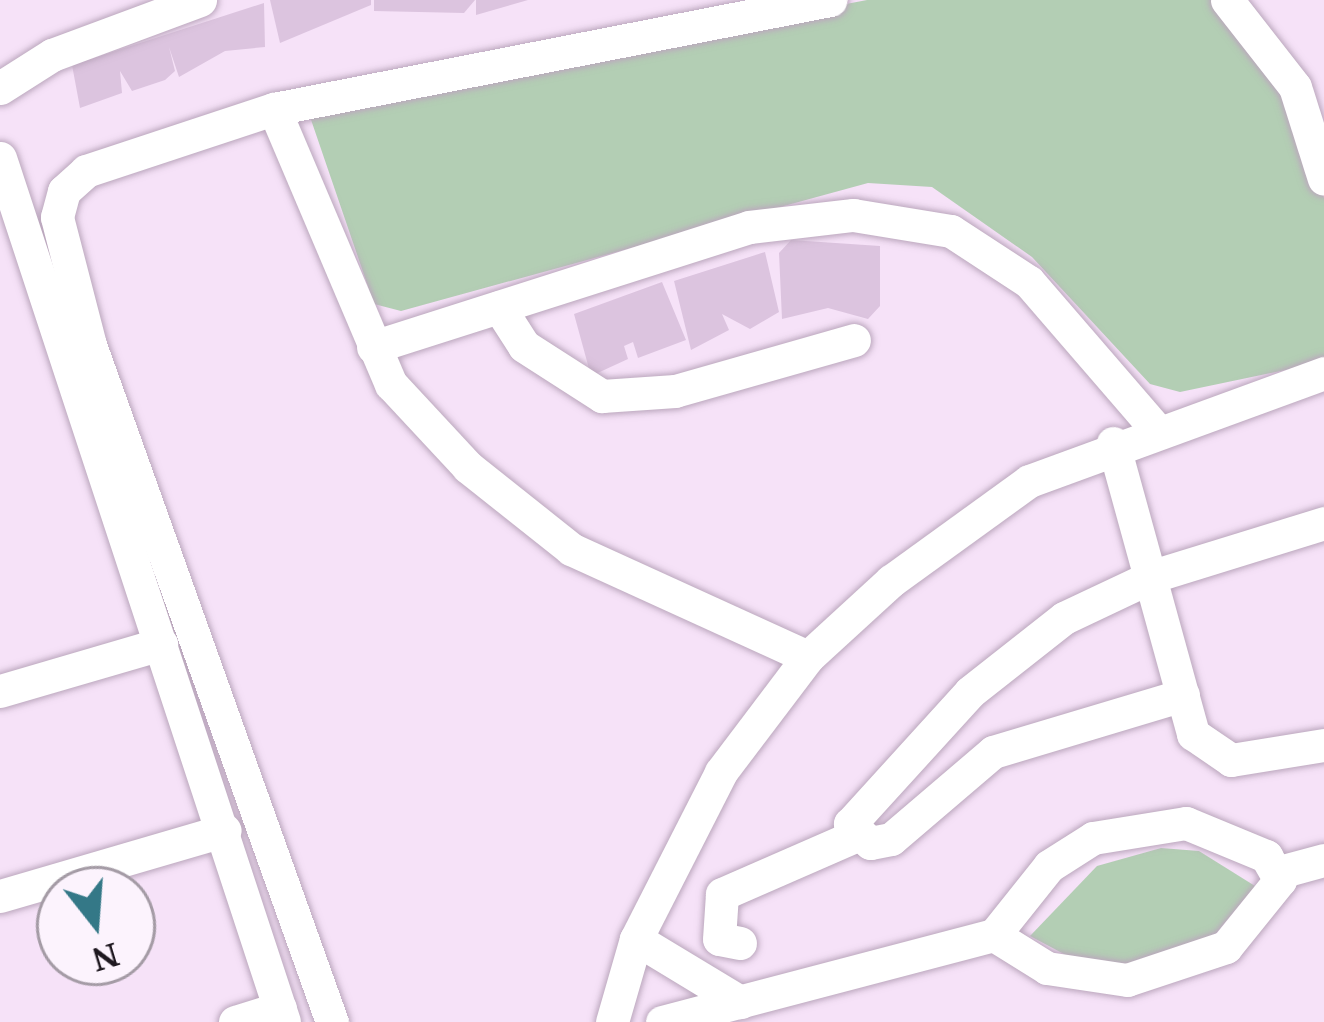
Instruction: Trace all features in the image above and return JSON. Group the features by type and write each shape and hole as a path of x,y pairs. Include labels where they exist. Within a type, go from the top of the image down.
{"street":[{"path":"0,88 144,10 200,0"},
{"path":"332,1022 91,345 57,217 86,171 274,109 830,0"},
{"path":"1227,0 1295,87 1324,178"},
{"path":"274,109 391,384 468,467 572,548 808,657"},
{"path":"0,158 225,830 282,1015 235,1022"},
{"path":"373,347 749,227 854,215 952,231 1029,282 1154,428"},
{"path":"499,307 553,370 602,396 675,391 854,340"},
{"path":"612,1022 637,940 721,772 808,657 1029,481 1154,428 1324,374"},
{"path":"1113,443 1183,695 1207,752 1268,759 1324,745"},
{"path":"855,836 851,812 970,692 1064,617 1153,576 1324,523"},
{"path":"0,691 161,644"},
{"path":"740,944 719,939 722,894 855,836 870,843 913,826 993,752 1043,728 1183,695"},
{"path":"662,1022 994,935 1049,866 1093,838 1186,823 1244,843 1276,873"},
{"path":"0,896 225,830"},
{"path":"994,935 1047,968 1127,980 1226,947 1276,873 1324,860"},
{"path":"637,940 740,1002"}],"green space":[{"path":"867,0 1216,0 1290,91 1324,198 1324,362 1180,392 1150,384 1032,257 932,187 868,183 401,311 374,304 307,108"},
{"path":"1161,848 1199,851 1255,886 1214,936 1150,966 1079,962 1030,936 1097,866"}],"building":[{"path":"270,0 371,0 371,5 280,43"},
{"path":"374,0 475,0 464,13 374,11"},
{"path":"476,0 528,0 476,15"},
{"path":"264,3 265,47 225,51 179,77 169,47 175,71 165,80 132,91 120,71 122,93 80,108 72,65"},
{"path":"791,240 880,246 880,306 868,319 828,308 782,319 779,253"},
{"path":"765,252 779,312 750,329 722,314 729,330 691,350 674,281"},
{"path":"662,282 686,340 638,358 633,342 624,346 628,359 591,376 574,314"}]}
